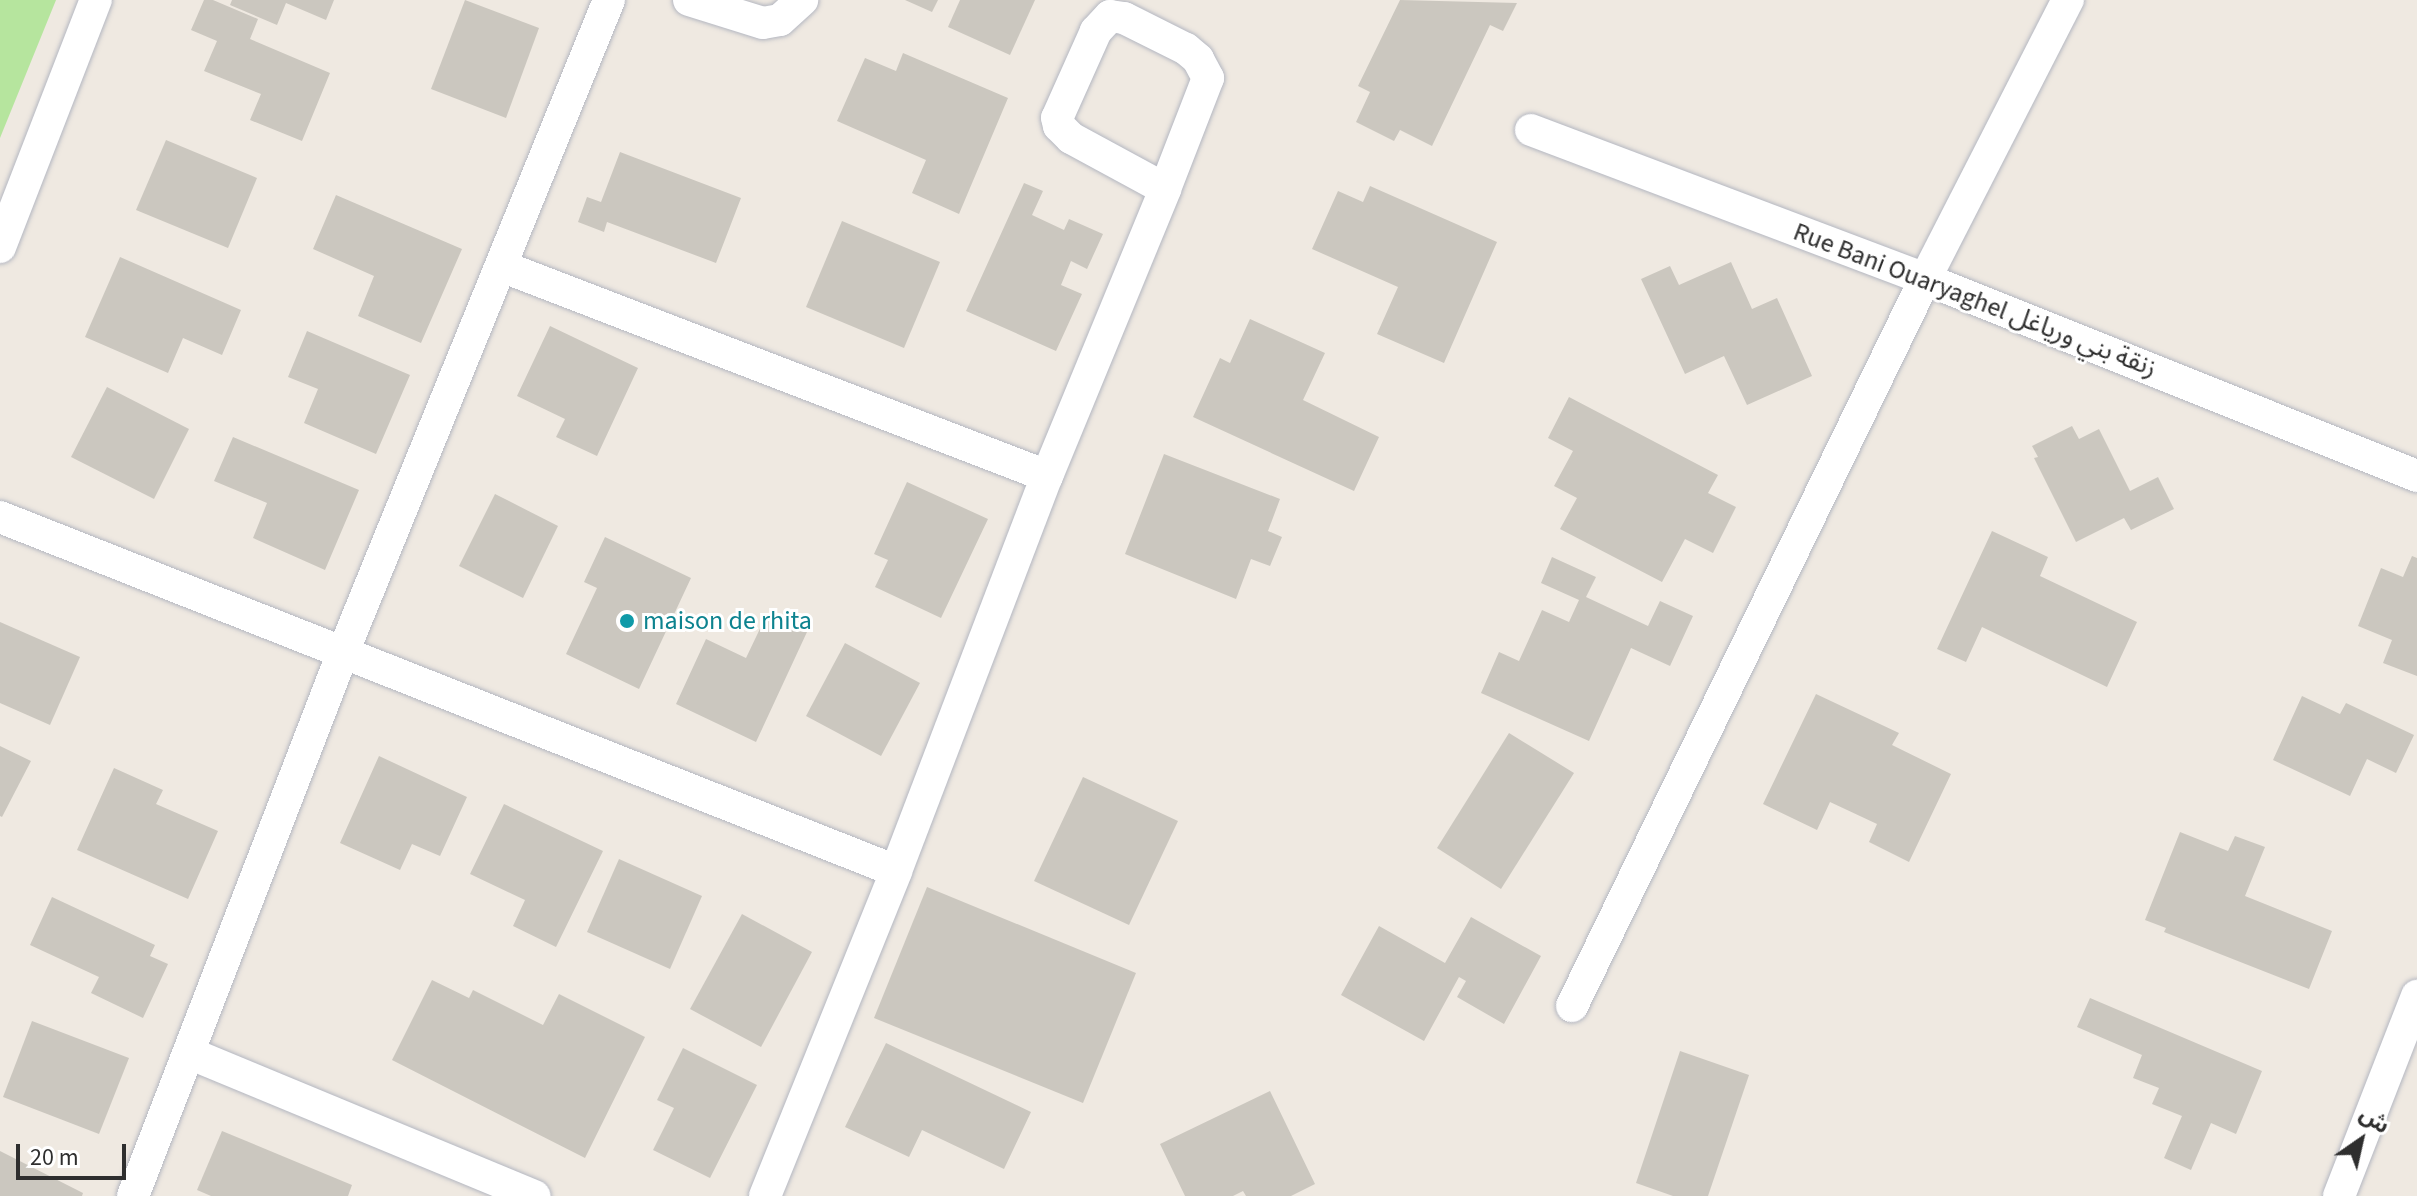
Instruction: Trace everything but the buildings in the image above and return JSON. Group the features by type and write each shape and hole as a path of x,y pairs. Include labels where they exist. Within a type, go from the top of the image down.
{"street":[{"path":"0,247 96,0"},
{"path":"133,1196 342,655 609,0"},
{"path":"689,0 763,23 780,20 802,0"},
{"path":"1572,1006 1925,279 2068,0"},
{"path":"765,1196 896,871 1047,476 1165,189 1208,78 1205,67 1186,49 1124,18 1110,16 1096,31 1057,118 1059,126 1071,138 1165,189"},
{"name":"Rue Bani Ouaryaghel زنقة بني ورياغل","path":"1531,130 1925,279 2417,476"},
{"path":"501,266 1047,476"},
{"path":"0,517 342,655 896,871"},
{"path":"2339,1196 2417,996"},
{"path":"189,1053 535,1196"}],"green space":[{"path":"0,0 56,0 0,138"}],"place":[{"name":"maison de rhita","path":"627,621"}]}
